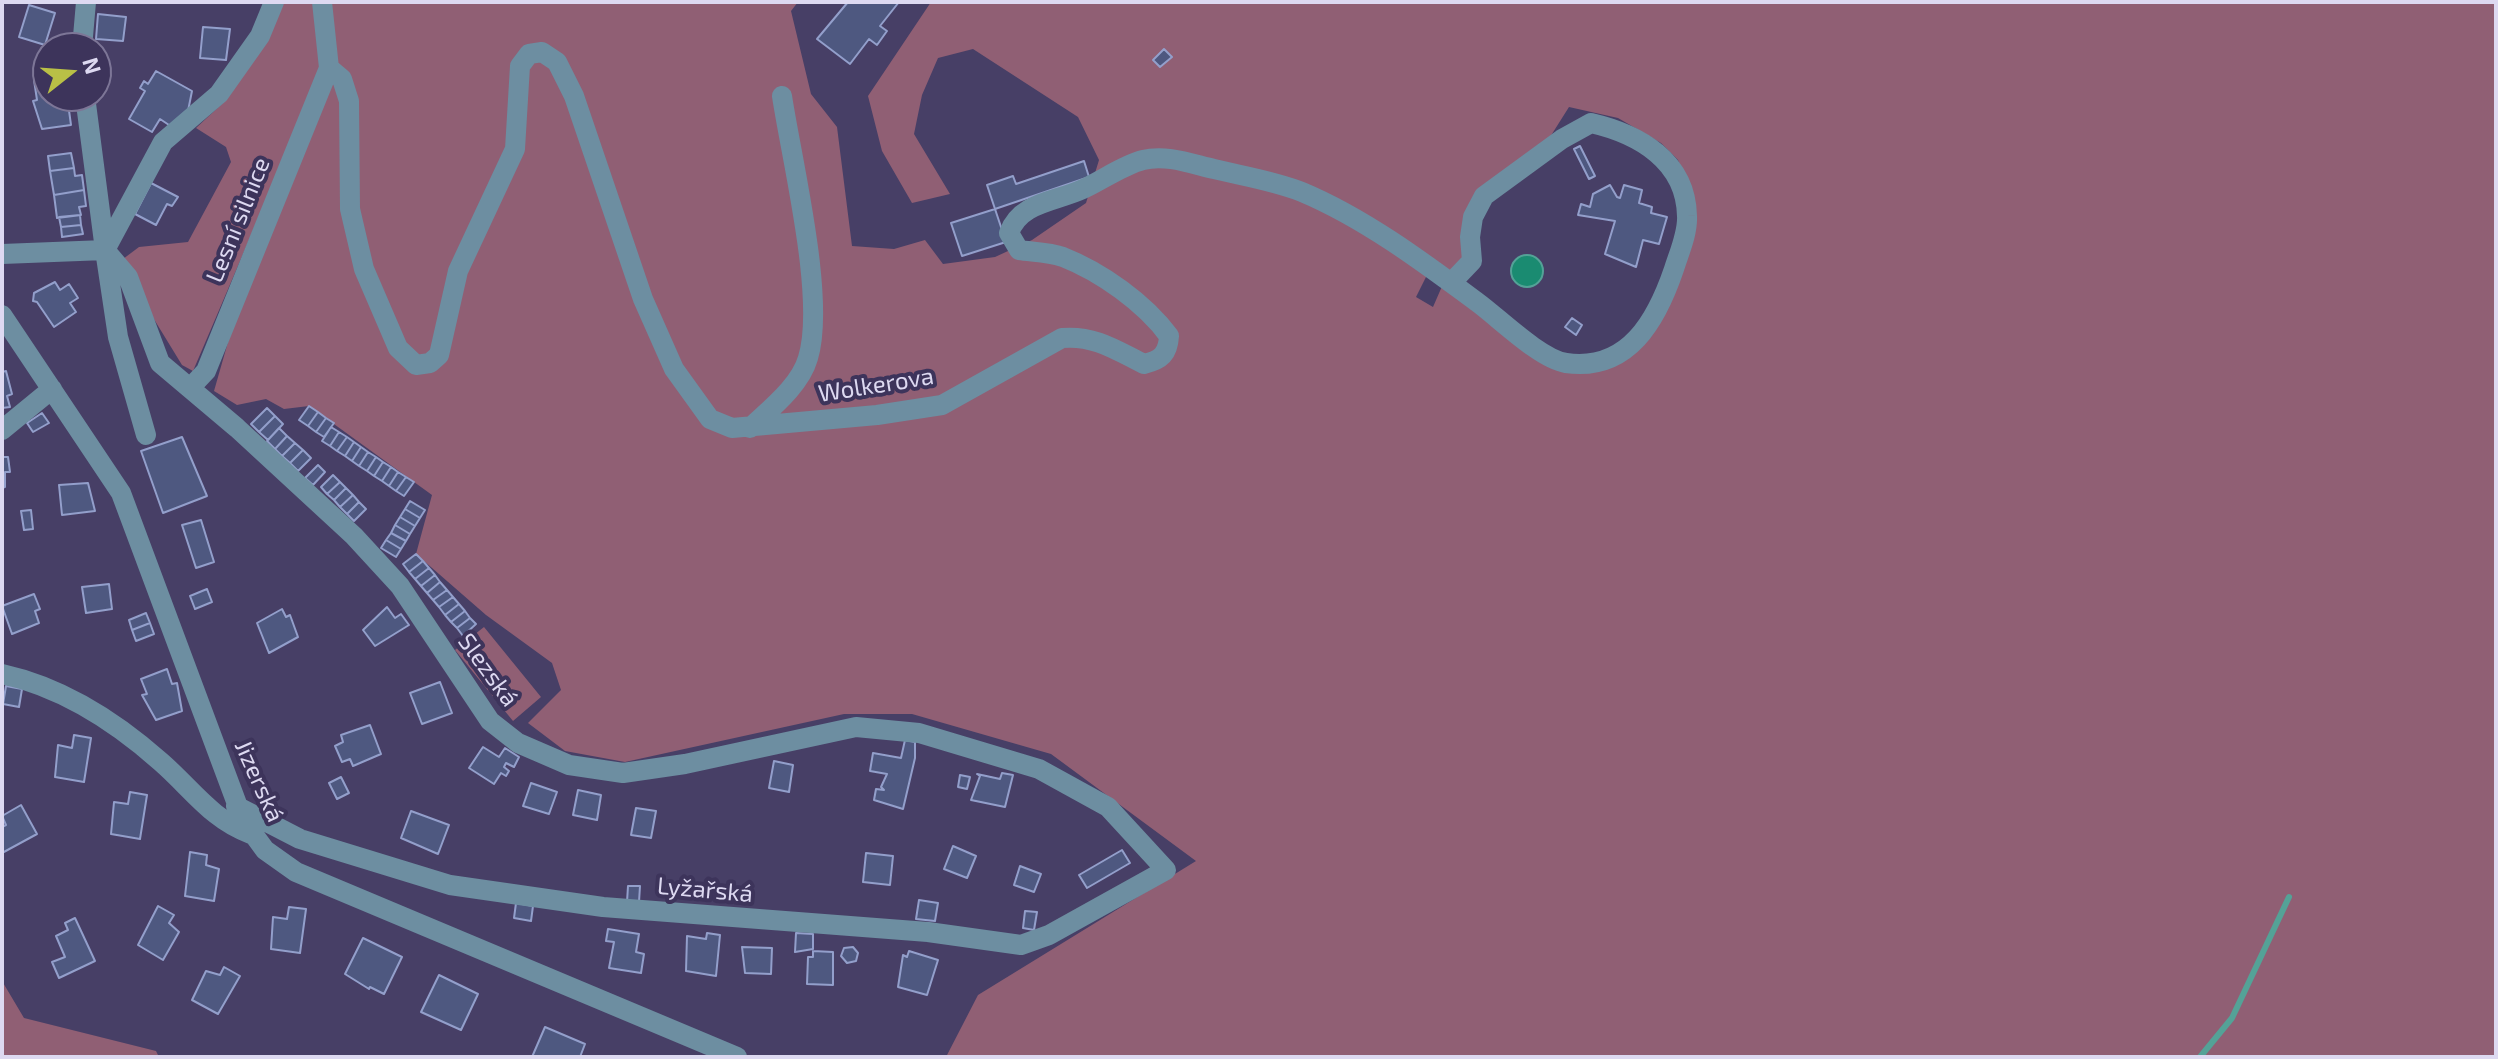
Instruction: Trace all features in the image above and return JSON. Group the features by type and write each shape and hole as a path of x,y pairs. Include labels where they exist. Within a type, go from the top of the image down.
{"street":[{"path":"83,32 86,2"},
{"path":"105,250 163,142 219,94 260,36 274,2"},
{"name":"Wolkerova","path":"322,2 329,68 342,79 349,101 350,209 364,269 398,348 416,365 430,363 439,355 458,271 515,149 520,66 529,54 542,52 557,62 574,96 643,299 674,369 710,419 732,428 942,405 1062,338 1083,336 1097,340 1144,364 1159,360 1169,350 1169,336 1146,311 1118,289 1068,260 1019,250 1009,233 1014,219 1028,208 1066,197 1142,160 1170,159 1301,192 1335,209 1451,283 1544,354 1566,363 1604,360 1635,343 1660,309 1687,217 1683,192 1673,172 1654,149 1632,135 1591,123 1562,139 1484,196 1473,217 1472,261 1451,283"},
{"name":"Lesní silnice","path":"191,387 206,371 329,68"},
{"path":"750,428 782,398 808,360 815,309 782,96"},
{"path":"87,112 118,337 146,435"},
{"path":"2,254 105,250"},
{"name":"Slezská","path":"105,250 128,277 160,363 191,387 354,536 400,586 490,721 518,743 569,765 623,773 685,764 856,727 919,733 1039,769 1098,801 1131,829 1166,870"},
{"name":"Jizerská","path":"2,315 121,493 236,806 251,834 265,850 296,872 737,1057"},
{"path":"2,430 52,389"},
{"path":"2,674 41,683 95,715 161,762 227,826 251,834"},
{"name":"Lyžařská","path":"236,806 300,839 450,885 603,907 737,920 928,932 1021,945 1049,935 1166,870"}],"shaded area":[{"path":"280,2 316,2 323,67 193,371 182,365 119,262 139,247 188,242 231,162 226,147 196,128 225,101"},
{"path":"328,2 798,2 791,11 811,94 837,127 852,246 894,249 925,240 943,264 995,257 1032,240 1086,203 1099,160 1078,117 973,49 938,58 922,95 914,134 950,194 912,203 882,151 868,96 931,2 2496,2 2496,1057 946,1057 978,995 1196,861 1051,754 912,714 844,714 625,762 565,751 528,723 561,690 552,663 486,615 416,554 432,495 309,406 284,409 266,399 237,405 214,391 236,314 334,71","holes":["1569,107 1618,118 1661,143 1678,160 1688,188 1648,339 1567,371 1445,278 1469,251 1499,177 1545,145","1427,275 1443,284 1433,307 1416,297"]},
{"path":"1527,255 1539,259 1543,271 1539,283 1527,287 1515,283 1511,271 1515,259"},
{"path":"484,627 541,697 513,721 455,650"},
{"path":"2,981 24,1018 156,1051 159,1057 2,1057"}],"building":[{"path":"848,2 899,2 880,26 887,31 877,45 869,39 850,64 817,39"},
{"path":"29,5 55,13 49,32 32,32 32,41 19,37"},
{"path":"98,14 126,17 123,41 112,40 112,32 97,32"},
{"path":"203,27 230,29 226,60 200,58"},
{"path":"1164,49 1172,57 1160,67 1153,60"},
{"path":"156,71 192,91 188,111 172,127 160,119 152,132 129,119 145,91 140,88 144,81 148,84"},
{"path":"37,112 69,112 71,125 42,129"},
{"path":"1580,146 1595,176 1589,179 1574,149"},
{"path":"71,153 74,168 50,171 48,156"},
{"path":"1084,161 1089,177 995,209 987,185 1013,176 1016,184"},
{"path":"74,168 75,176 82,175 84,190 54,195 50,171"},
{"path":"151,183 178,197 172,206 167,204 156,225 135,214"},
{"path":"1610,185 1620,198 1624,185 1642,190 1639,203 1652,207 1651,213 1667,217 1659,244 1643,240 1636,267 1605,254 1615,221 1578,215 1581,204 1590,207 1593,194"},
{"path":"84,190 86,206 79,207 81,215 57,218 54,195"},
{"path":"995,209 1006,242 962,256 951,223"},
{"path":"80,215 81,225 61,227 59,217"},
{"path":"81,225 83,234 62,237 61,227"},
{"path":"55,282 60,290 69,284 78,298 70,303 76,312 54,327 37,302 33,301 34,293"},
{"path":"1572,318 1582,325 1576,335 1565,327"},
{"path":"6,371 12,394 7,396 10,407 2,408 2,372"},
{"path":"309,406 318,412 308,426 299,420"},
{"path":"267,408 275,416 259,432 251,424"},
{"path":"318,412 326,418 316,432 308,426"},
{"path":"42,413 49,423 33,432 27,423"},
{"path":"275,416 283,424 268,440 259,432"},
{"path":"326,418 334,423 324,437 316,432"},
{"path":"331,427 339,432 330,446 322,441"},
{"path":"279,428 287,436 275,449 267,441"},
{"path":"339,432 347,437 337,451 330,446"},
{"path":"287,436 295,443 282,456 275,449"},
{"path":"182,437 207,496 163,513 141,451"},
{"path":"347,437 354,442 345,456 337,451"},
{"path":"354,442 361,447 352,461 345,456"},
{"path":"295,443 303,450 290,463 282,456"},
{"path":"361,447 368,452 359,466 352,461"},
{"path":"303,450 311,458 298,471 290,463"},
{"path":"368,452 376,457 367,471 359,466"},
{"path":"2,457 8,457 10,472 5,472 5,487 2,488"},
{"path":"376,457 383,462 374,476 367,471"},
{"path":"383,462 391,467 382,481 374,476"},
{"path":"318,465 325,472 313,485 305,478"},
{"path":"391,467 398,472 389,486 382,481"},
{"path":"398,472 406,477 396,491 389,486"},
{"path":"333,475 340,482 327,494 321,487"},
{"path":"406,477 414,482 404,496 396,491"},
{"path":"340,482 346,488 334,500 327,494"},
{"path":"88,483 95,511 62,515 59,485"},
{"path":"346,488 353,495 340,507 334,500"},
{"path":"353,495 359,502 347,514 340,507"},
{"path":"410,501 425,510 420,518 405,509"},
{"path":"359,502 366,509 354,521 347,514"},
{"path":"405,509 420,518 415,526 400,517"},
{"path":"31,510 33,529 24,530 21,511"},
{"path":"400,517 415,526 410,534 395,525"},
{"path":"201,520 214,562 196,568 182,525"},
{"path":"395,525 410,534 406,541 391,533"},
{"path":"391,533 406,541 401,549 386,540"},
{"path":"386,540 401,549 396,557 381,548"},
{"path":"416,554 423,561 409,572 403,564"},
{"path":"423,561 429,568 415,579 409,572"},
{"path":"429,568 435,575 421,586 415,579"},
{"path":"435,575 440,582 427,593 421,586"},
{"path":"440,582 447,590 433,600 427,593"},
{"path":"109,584 112,609 86,613 82,587"},
{"path":"207,589 212,602 195,609 190,596"},
{"path":"447,590 453,597 439,607 433,600"},
{"path":"34,594 40,609 35,611 39,623 12,634 2,606"},
{"path":"453,597 459,604 445,615 439,607"},
{"path":"459,604 465,611 451,622 445,615"},
{"path":"387,607 395,618 401,614 409,625 375,646 363,630"},
{"path":"282,609 286,617 290,615 298,637 269,653 257,623"},
{"path":"465,611 470,618 457,628 451,622"},
{"path":"146,613 150,623 132,630 129,620"},
{"path":"470,618 476,624 463,636 457,628"},
{"path":"150,623 154,634 136,641 132,630"},
{"path":"167,669 172,684 177,683 182,711 156,720 142,695 147,694 141,679"},
{"path":"440,682 452,713 422,724 410,693"},
{"path":"6,686 22,689 19,707 3,704"},
{"path":"370,725 381,754 353,766 350,759 342,762 335,746 343,742 341,735"},
{"path":"74,735 91,738 84,782 55,777 58,745 72,748"},
{"path":"905,740 915,742 915,758 903,809 874,800 876,789 884,790 881,787 887,774 870,771 873,753 901,758"},
{"path":"483,747 499,757 505,748 519,757 514,767 506,763 504,767 509,771 506,776 501,773 494,784 469,768"},
{"path":"774,761 793,765 789,792 769,788"},
{"path":"1002,773 1013,775 1005,807 971,800 980,776 977,774 1000,779"},
{"path":"960,775 970,777 967,789 958,787"},
{"path":"341,777 349,793 337,799 329,783"},
{"path":"531,783 557,792 549,814 523,806"},
{"path":"578,790 601,795 597,820 573,815"},
{"path":"130,792 147,795 140,839 111,834 114,802 128,804"},
{"path":"21,805 37,834 2,853 2,827 6,825 2,816"},
{"path":"636,808 656,811 651,838 631,835"},
{"path":"411,811 449,825 438,854 401,838"},
{"path":"953,846 976,856 967,878 944,869"},
{"path":"1122,850 1130,863 1087,888 1079,875"},
{"path":"190,852 207,855 206,865 219,869 214,901 185,896"},
{"path":"866,853 893,856 890,885 863,882"},
{"path":"1020,866 1041,874 1034,892 1014,885"},
{"path":"628,886 640,886 639,902 627,902"},
{"path":"919,900 938,903 935,921 916,919"},
{"path":"516,903 533,906 531,921 514,918"},
{"path":"158,906 174,915 169,923 179,932 163,960 138,945"},
{"path":"289,907 306,909 300,953 271,949 273,917 287,919"},
{"path":"1025,911 1037,912 1034,930 1023,928"},
{"path":"75,918 95,961 59,978 52,962 65,957 56,936 68,930 65,923"},
{"path":"608,929 639,934 636,952 644,954 641,973 609,968 614,942 606,941"},
{"path":"707,933 720,935 716,976 686,971 687,936 706,939"},
{"path":"796,933 813,934 813,949 795,952"},
{"path":"363,938 402,957 384,994 345,974"},
{"path":"742,947 772,948 771,974 745,973"},
{"path":"853,947 858,953 856,961 847,963 841,956 844,948"},
{"path":"813,951 833,952 833,985 807,984 808,957 813,957"},
{"path":"909,951 938,960 927,995 898,987 903,955 907,957"},
{"path":"224,967 240,976 218,1014 192,1000 206,971 220,975"},
{"path":"439,975 478,994 461,1030 421,1012"},
{"path":"545,1027 585,1044 580,1057 532,1057"}],"waterway":[{"path":"2200,1057 2232,1018 2289,897"}]}
